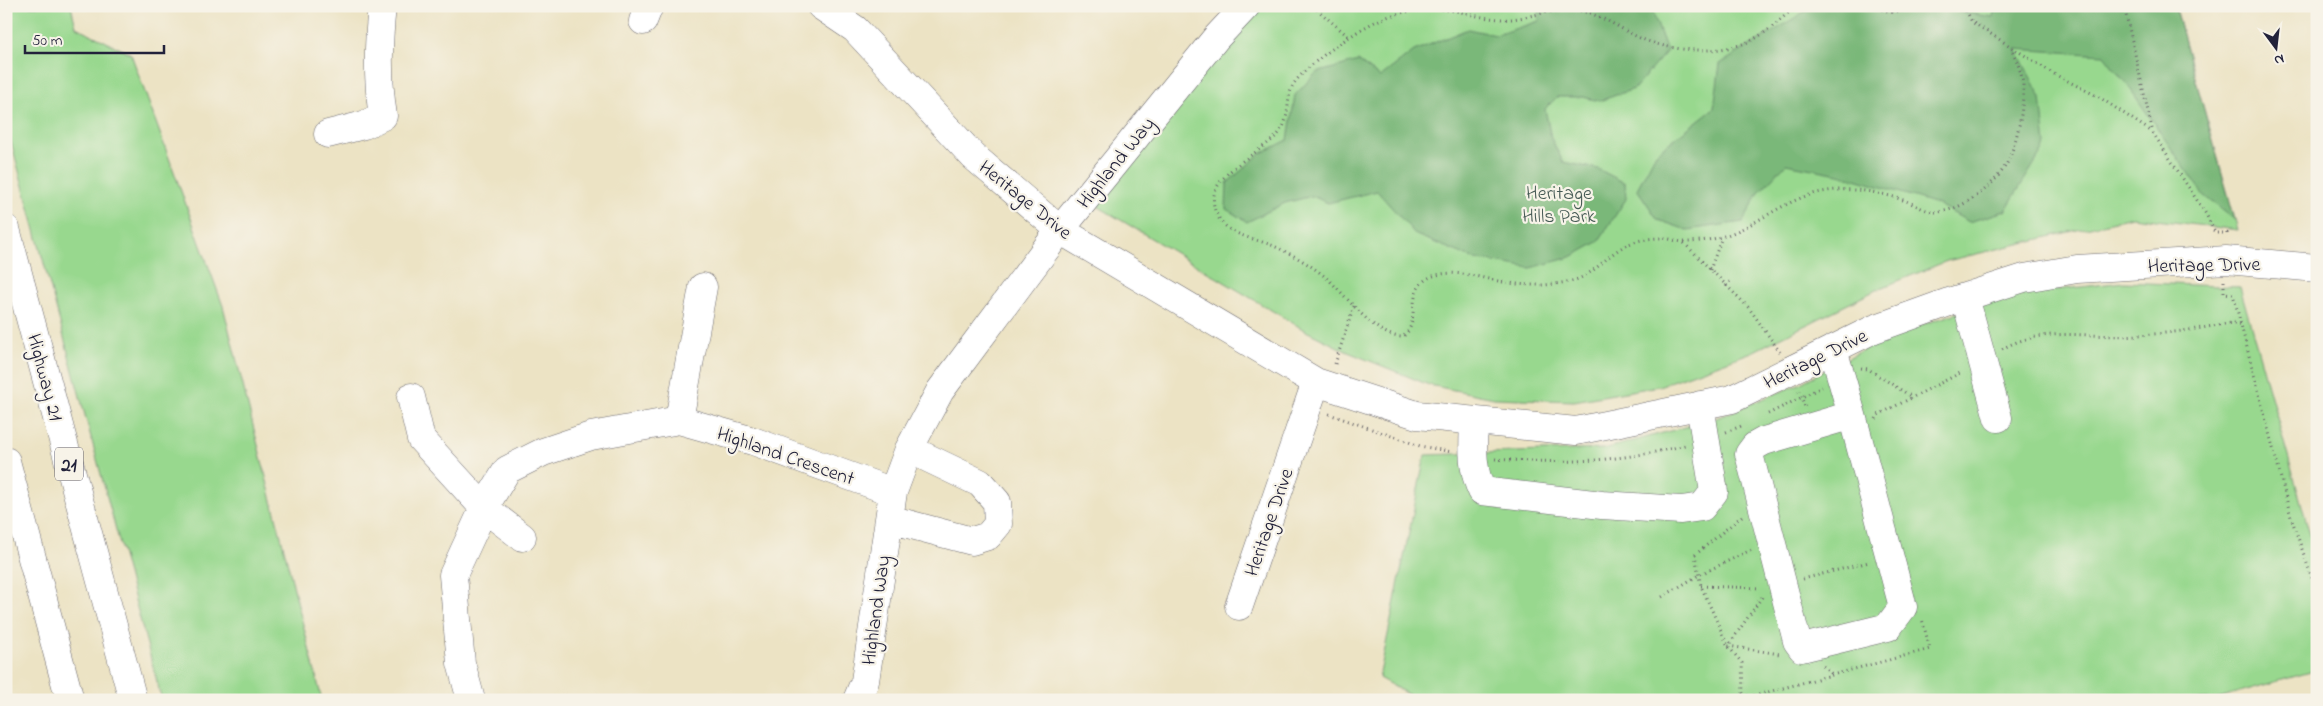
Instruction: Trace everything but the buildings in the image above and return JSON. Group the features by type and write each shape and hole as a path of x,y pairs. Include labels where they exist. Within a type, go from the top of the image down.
{"street":[{"path":"328,134 364,125 383,116 379,91 378,44 382,6"},
{"name":"Heritage Drive","path":"821,6 855,29 973,156 1060,230 1322,383 1417,415 1576,431 1732,399 1874,329 2024,278 2077,269 2226,260 2317,268"},
{"name":"Highland Way","path":"857,700 865,681 893,492 909,449 940,391 1060,230 1216,38 1246,6"},
{"name":"Highway 21","path":"6,228 133,700"},
{"path":"679,420 703,287"},
{"path":"1965,297 1998,418"},
{"path":"1833,349 1852,416 1891,556 1903,607 1888,627 1802,648 1797,641 1775,586 1749,454 1755,446 1764,441 1852,416"},
{"name":"Heritage Drive","path":"1238,606 1322,383"},
{"path":"411,397 421,439 484,508 522,537"},
{"path":"1474,421 1472,457 1476,479 1482,491 1602,505 1681,510 1702,507 1714,492 1700,405"},
{"name":"Highland Crescent","path":"471,700 462,663 452,576 484,508 507,470 543,452 592,436 679,420 753,441 893,492"},
{"path":"889,519 972,541 988,536 998,524 996,502 980,483 909,449"},
{"path":"6,461 70,700"}],"path":[{"path":"1313,6 1349,37"},
{"path":"1795,6 1752,41 1725,48 1686,51 1643,40 1596,15 1572,10 1525,17 1492,19 1438,9 1393,15 1376,21 1349,37 1297,77 1291,89 1287,114 1280,132 1230,171 1219,186 1215,202 1219,219 1227,227 1276,247 1309,264 1344,293 1374,326 1389,334 1402,337 1409,331 1418,286 1432,276 1455,273 1527,285 1561,283 1585,276 1626,245 1661,238 1684,242 1722,236 1747,226 1798,199 1832,191 1853,190 1884,195 1934,212 1959,207 1988,188 2008,160 2020,122 2024,90 2011,48"},
{"path":"1867,6 1892,12 1937,6"},
{"path":"1964,6 1972,22 2011,48 2099,96 2153,133"},
{"path":"2124,6 2153,133 2206,214 2215,233 2227,233 2226,241"},
{"path":"1710,270 1722,236"},
{"path":"1684,242 1749,308 1791,370"},
{"path":"2224,278 2224,293 2233,294 2292,517 2317,593"},
{"path":"1726,286 1731,280"},
{"path":"1322,383 1354,305"},
{"path":"1912,397 1942,384 2010,344 2042,337 2095,334 2134,336 2224,323 2237,323 2242,326"},
{"path":"1662,597 1699,575 1758,546"},
{"path":"1749,697 1743,693 1742,663 1728,646 1701,586 1775,586 1891,556"},
{"path":"1728,646 1775,586"}],"green space":[{"path":"6,6 71,6 76,27 131,54 223,306 322,700 162,700 6,123"},
{"name":"Heritage Hills Park","path":"1254,6 2175,6 2238,230 2132,217 1947,261 1876,290 1752,352 1659,386 1574,401 1494,398 1429,385 1348,352 1306,331 1094,204"},
{"path":"1539,6 1647,6 1652,10 1667,51 1634,89 1599,101 1583,97 1557,97 1545,109 1551,138 1563,162 1598,169 1625,183 1626,199 1598,242 1571,257 1531,268 1475,259 1416,235 1377,191 1328,203 1312,196 1285,203 1247,222 1226,209 1227,183 1260,154 1288,140 1295,95 1316,73 1358,61 1380,77 1414,51 1468,29 1496,35 1539,21"},
{"path":"1814,6 1958,6 1960,12 1993,17 1995,6 2175,6 2235,220 2204,196 2131,90 2104,55 2016,49 2041,98 2046,145 2005,211 1969,222 1937,204 1839,174 1786,164 1759,192 1743,222 1687,230 1658,220 1637,189 1656,153 1714,108 1720,64"},
{"path":"2124,282 2240,287 2317,559 2317,679 2314,671 2211,700 1418,700 1379,678 1425,455 1604,449 1714,419 1799,384 1893,334 2012,295"}]}
